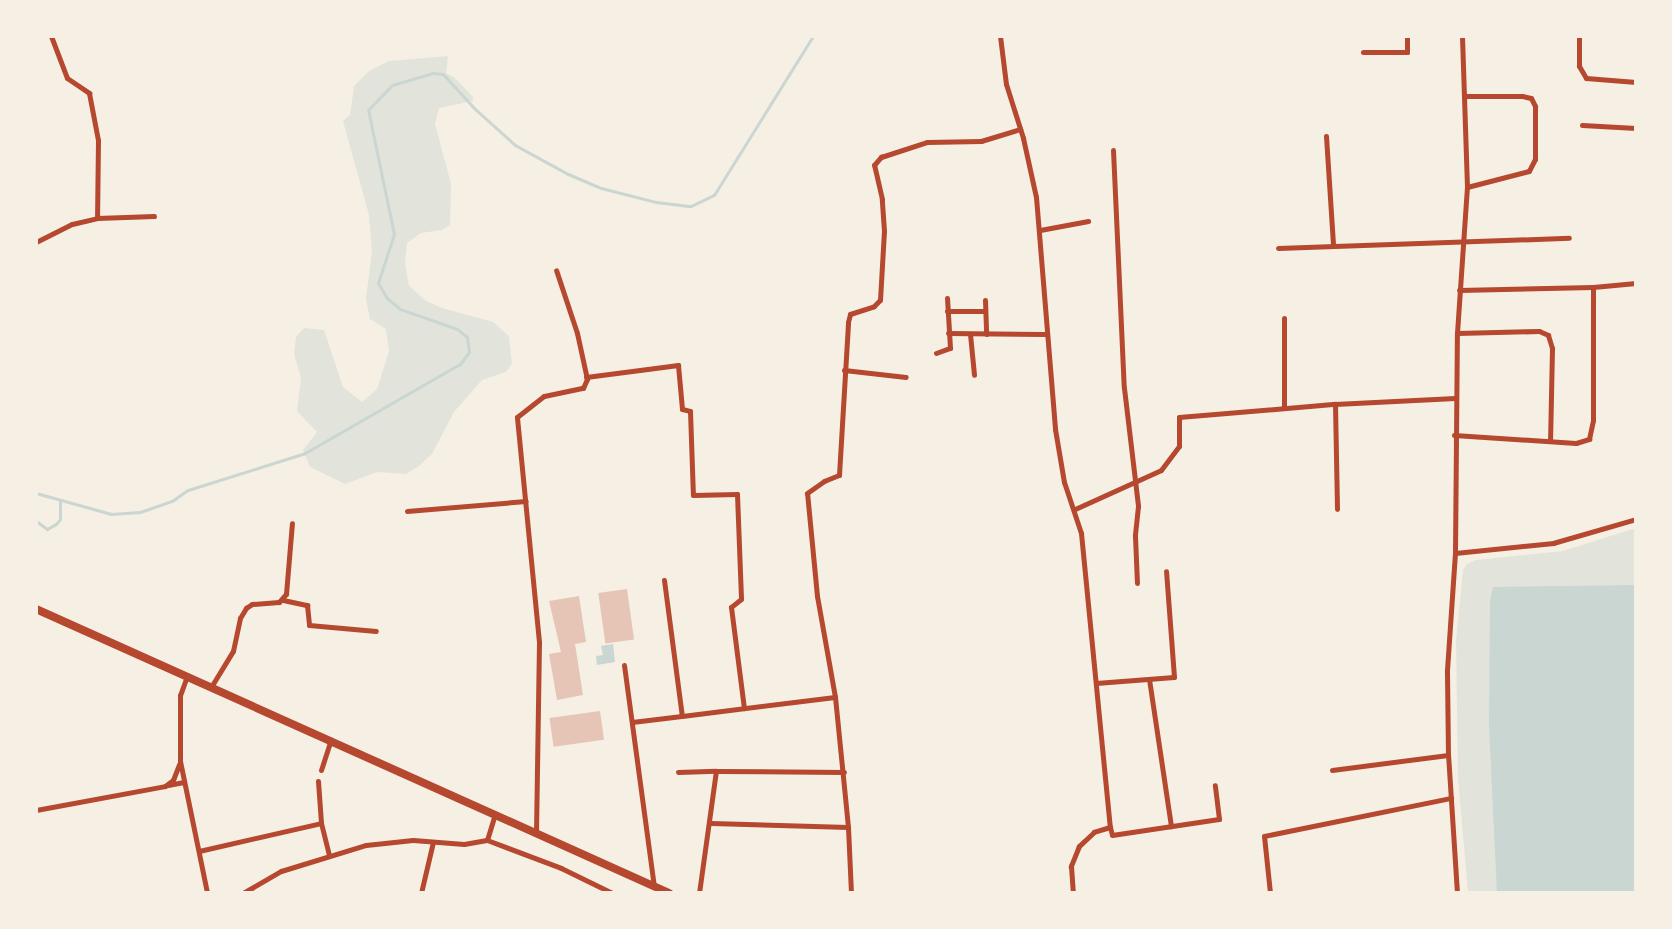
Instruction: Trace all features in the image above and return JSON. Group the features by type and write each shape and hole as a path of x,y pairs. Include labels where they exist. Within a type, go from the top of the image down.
{"street":[{"path":"51,36 67,78 89,93 98,140 97,218"},
{"path":"1000,36 1006,84 1030,165 1040,230 1045,334 1054,429 1064,482 1075,509 1086,566 1112,835 1219,819 1215,784"},
{"path":"1363,52 1407,52 1407,36"},
{"path":"1457,893 1448,755 1447,670 1455,553 1455,398 1459,290 1464,240 1466,187 1462,36"},
{"path":"1579,36 1579,66 1586,78 1636,82"},
{"path":"1464,96 1522,96 1531,98 1535,106 1535,159 1529,171 1466,187"},
{"path":"1582,125 1636,128"},
{"path":"850,893 844,772 835,697 816,596 806,493 824,481 839,475 844,370 850,314 874,306 880,300 883,223 875,161 926,142 981,141 1020,129"},
{"path":"1326,136 1333,244"},
{"path":"1113,150 1125,396 1136,484 1137,583"},
{"path":"36,242 72,224 97,218 154,216"},
{"path":"1040,230 1088,221"},
{"path":"1278,248 1333,244 1569,238"},
{"path":"536,833 539,642 519,414 531,409 544,396 583,388 586,377 577,333 556,270"},
{"path":"1459,290 1593,287 1636,283"},
{"path":"1454,435 1583,442 1592,435 1593,287"},
{"path":"936,353 950,348 947,298"},
{"path":"985,300 986,334"},
{"path":"947,311 985,311"},
{"path":"1284,318 1284,408"},
{"path":"1457,333 1538,331 1548,335 1552,348 1550,441"},
{"path":"948,334 1045,334"},
{"path":"970,334 974,375"},
{"path":"586,377 678,365 682,409 690,411 693,494 737,494 741,599 732,607 744,708"},
{"path":"844,370 906,377"},
{"path":"1075,509 1136,484 1162,470 1173,458 1179,446 1179,417 1335,404 1455,398"},
{"path":"1335,404 1337,509"},
{"path":"407,510 526,501"},
{"path":"1455,553 1552,544 1636,519"},
{"path":"284,600 288,584 292,523"},
{"path":"1096,683 1174,677 1166,571"},
{"path":"664,580 682,716"},
{"path":"211,687 233,651 240,618 246,608 252,604 284,600 307,605 309,625 376,631"},
{"path":"36,609 669,893"},
{"path":"624,665 654,886"},
{"path":"186,676 180,695 180,762 207,893"},
{"path":"1149,679 1171,826"},
{"path":"632,722 835,697"},
{"path":"321,770 331,740"},
{"path":"1332,770 1448,755"},
{"path":"165,786 173,780 180,762"},
{"path":"699,893 711,823 716,771"},
{"path":"678,772 844,772"},
{"path":"318,781 321,823 329,856"},
{"path":"36,810 184,782"},
{"path":"1270,893 1264,836 1450,798"},
{"path":"487,840 495,814"},
{"path":"199,850 321,823"},
{"path":"711,823 848,826"},
{"path":"1073,893 1071,866 1079,846 1094,832 1110,827"},
{"path":"243,893 281,871 366,845 413,840 464,844 487,840 561,868 612,893"},
{"path":"421,893 433,842"}],"shaded area":[{"path":"448,56 446,73 455,78 473,97 473,101 439,108 435,124 451,184 450,225 442,230 421,233 407,243 405,264 409,286 426,301 442,308 493,322 509,336 512,364 506,372 482,380 454,412 432,454 419,466 406,474 377,472 345,484 310,467 303,450 317,432 297,411 301,378 294,354 296,337 304,328 324,330 343,387 362,402 377,389 389,351 386,329 370,319 366,299 372,251 369,215 343,121 350,115 354,86 369,71 389,61"},
{"path":"1636,528 1636,893 1468,893 1458,778 1456,640 1463,570 1467,564 1476,560 1563,551"},
{"path":"1636,585 1636,893 1497,893 1489,726 1490,600 1493,587"},
{"path":"613,644 615,662 597,665 596,656 603,655 601,646"}],"building":[{"path":"627,589 634,640 605,644 598,593"},
{"path":"579,596 586,642 575,644 583,695 557,700 549,654 561,652 549,601"},
{"path":"600,711 604,740 554,747 549,718"}],"waterway":[{"path":"36,493 111,514 140,512 172,501 188,490 305,453 460,364 469,352 467,337 457,329 400,309 387,298 378,283 394,234 368,110 392,85 433,73 443,74 475,109 515,145 568,174 601,188 656,202 691,206 714,195 813,36"},
{"path":"36,521 47,529 56,524 60,519 60,501"}]}
